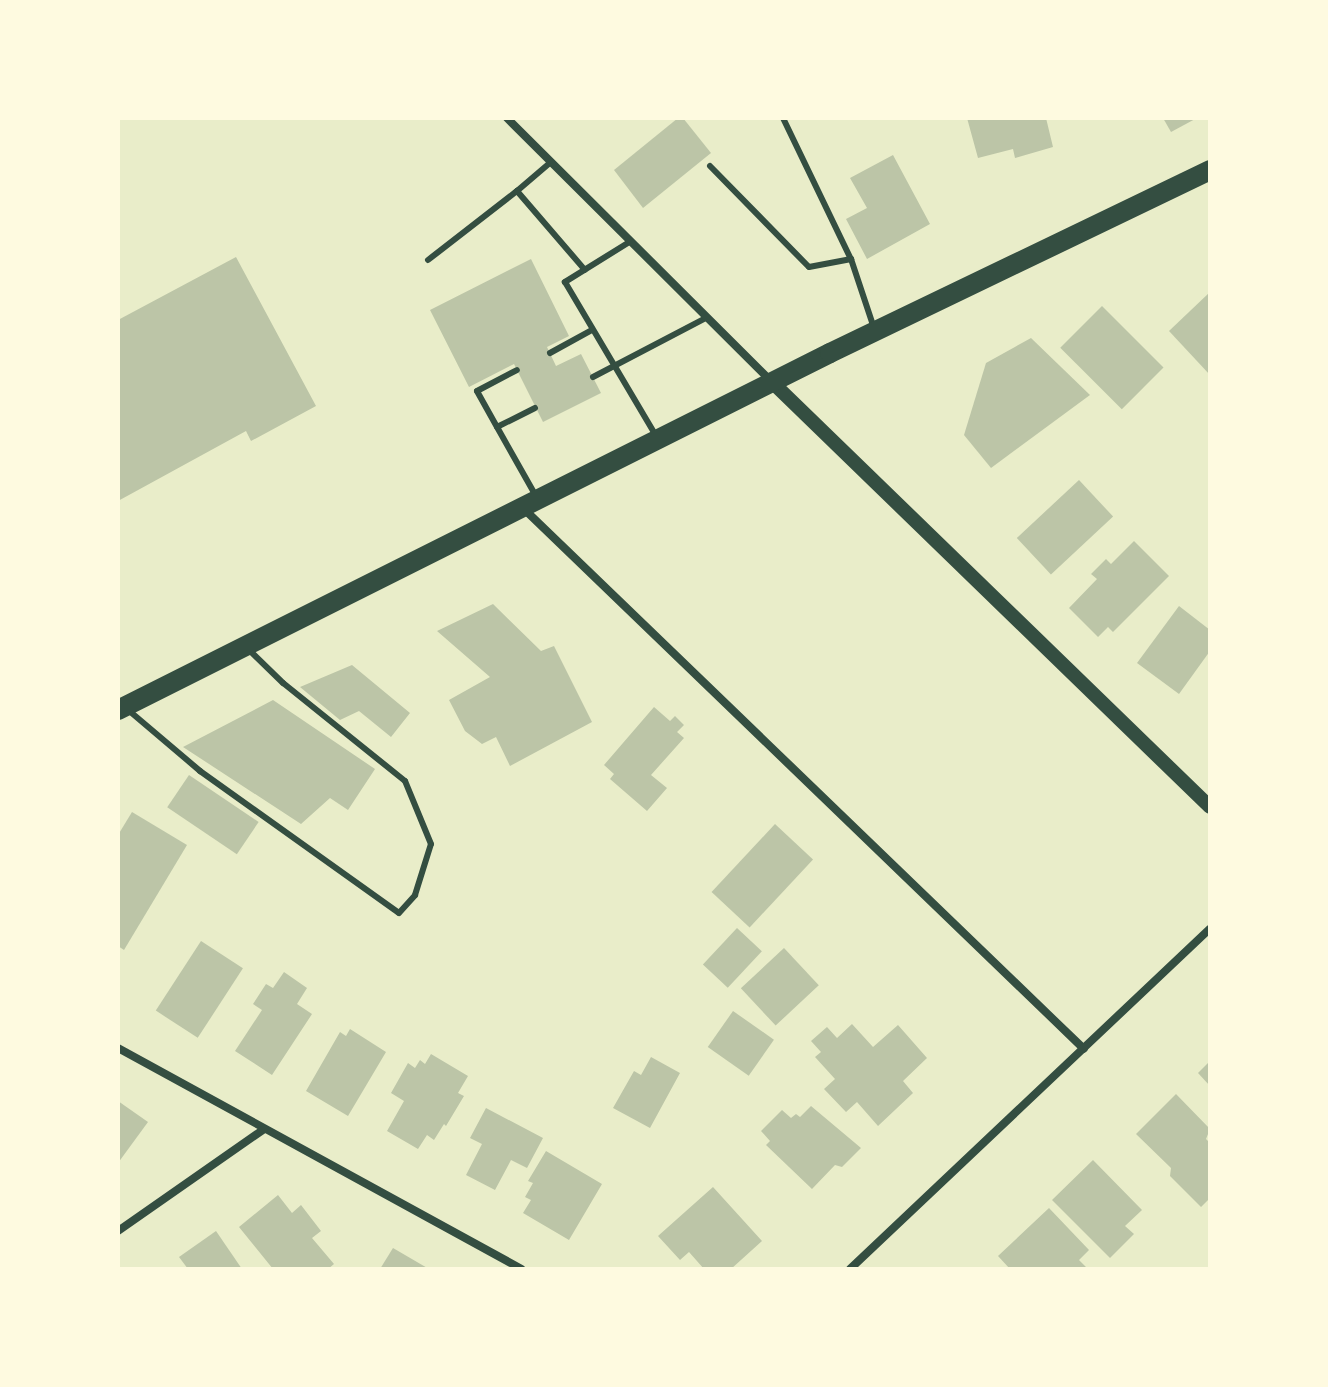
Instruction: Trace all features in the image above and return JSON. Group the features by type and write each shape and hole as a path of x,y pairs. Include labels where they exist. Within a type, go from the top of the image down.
{"main road":[{"path":"121,708 772,382 1210,170"}],"street":[{"path":"507,118 706,318 1210,807"},
{"path":"530,504 1084,1049"},
{"path":"850,1269 1210,929"},
{"path":"118,1048 521,1269"},
{"path":"118,1231 264,1129"}],"lane":[{"path":"783,118 851,259 875,332"},
{"path":"428,260 551,162"},
{"path":"710,166 809,267 851,259"},
{"path":"517,191 585,270"},
{"path":"631,241 565,282 658,440"},
{"path":"593,377 706,318"},
{"path":"550,353 592,330"},
{"path":"517,370 477,391 497,427 530,504"},
{"path":"497,427 535,408"},
{"path":"121,708 200,771 399,913 415,895 431,844 405,781 283,683 245,646"}],"building":[{"path":"678,118 683,118 711,153 643,208 614,170"},
{"path":"967,118 1046,118 1053,147 1015,158 1013,149 978,158"},
{"path":"1163,118 1197,118 1171,132"},
{"path":"893,155 930,224 867,259 846,219 867,208 850,178"},
{"path":"236,257 316,406 251,441 246,431 118,501 118,320"},
{"path":"531,259 569,336 547,347 556,366 581,354 601,393 543,422 514,364 469,387 430,310"},
{"path":"1210,292 1210,375 1169,331"},
{"path":"1102,306 1164,368 1122,409 1060,348"},
{"path":"1031,338 1090,395 991,468 964,435 986,363"},
{"path":"1079,480 1113,517 1051,575 1017,538"},
{"path":"1134,541 1169,576 1113,632 1108,627 1098,637 1069,608 1097,579 1091,574 1106,559 1111,564"},
{"path":"493,604 541,651 554,646 592,722 510,766 496,737 482,744 465,731 449,700 490,677 437,631"},
{"path":"1179,606 1210,630 1210,651 1179,694 1137,663"},
{"path":"352,665 410,713 391,737 359,711 340,720 300,687"},
{"path":"273,700 375,769 348,810 330,798 301,824 183,747"},
{"path":"654,707 670,721 675,716 684,725 677,732 684,738 651,775 667,788 647,811 610,779 614,774 604,765"},
{"path":"189,775 259,822 237,854 167,807"},
{"path":"132,812 187,845 124,950 118,946 118,835"},
{"path":"775,824 813,859 750,927 712,892"},
{"path":"737,928 762,951 728,988 703,965"},
{"path":"201,941 243,968 198,1038 156,1011"},
{"path":"784,948 819,985 776,1026 741,988"},
{"path":"284,972 307,988 297,1004 312,1014 272,1075 235,1051 262,1010 253,1004 266,984 273,988"},
{"path":"733,1011 774,1040 749,1076 708,1047"},
{"path":"852,1024 873,1047 898,1025 927,1058 903,1081 913,1093 878,1126 857,1102 846,1112 824,1089 835,1079 815,1057 821,1052 811,1041 827,1027 837,1038"},
{"path":"350,1029 386,1052 348,1116 306,1091 340,1032 346,1036"},
{"path":"431,1054 468,1076 458,1093 464,1096 446,1126 444,1124 434,1140 427,1135 418,1149 387,1131 404,1101 391,1093 408,1063 415,1068 420,1060 425,1064"},
{"path":"651,1057 680,1073 650,1128 613,1108 634,1071 641,1075"},
{"path":"1210,1061 1210,1086 1198,1073"},
{"path":"1176,1094 1210,1129 1206,1139 1210,1143 1210,1198 1201,1207 1170,1176 1171,1168 1136,1134"},
{"path":"118,1101 148,1122 118,1163"},
{"path":"811,1106 861,1148 842,1167 835,1165 812,1189 766,1145 770,1141 761,1131 782,1110 791,1118 796,1114 800,1117"},
{"path":"486,1108 543,1138 527,1168 511,1160 495,1190 466,1175 482,1144 470,1138"},
{"path":"546,1151 602,1184 569,1240 523,1213 531,1200 525,1197 533,1183 528,1181"},
{"path":"1093,1160 1142,1210 1125,1226 1134,1234 1110,1258 1052,1200"},
{"path":"713,1187 762,1241 731,1269 704,1269 689,1252 680,1260 658,1236"},
{"path":"278,1195 292,1213 301,1205 321,1231 312,1238 334,1264 328,1269 273,1269 239,1227"},
{"path":"1049,1208 1089,1250 1079,1260 1088,1269 1010,1269 998,1256"},
{"path":"216,1231 242,1269 188,1269 179,1257"},
{"path":"393,1248 429,1269 380,1269"}]}
